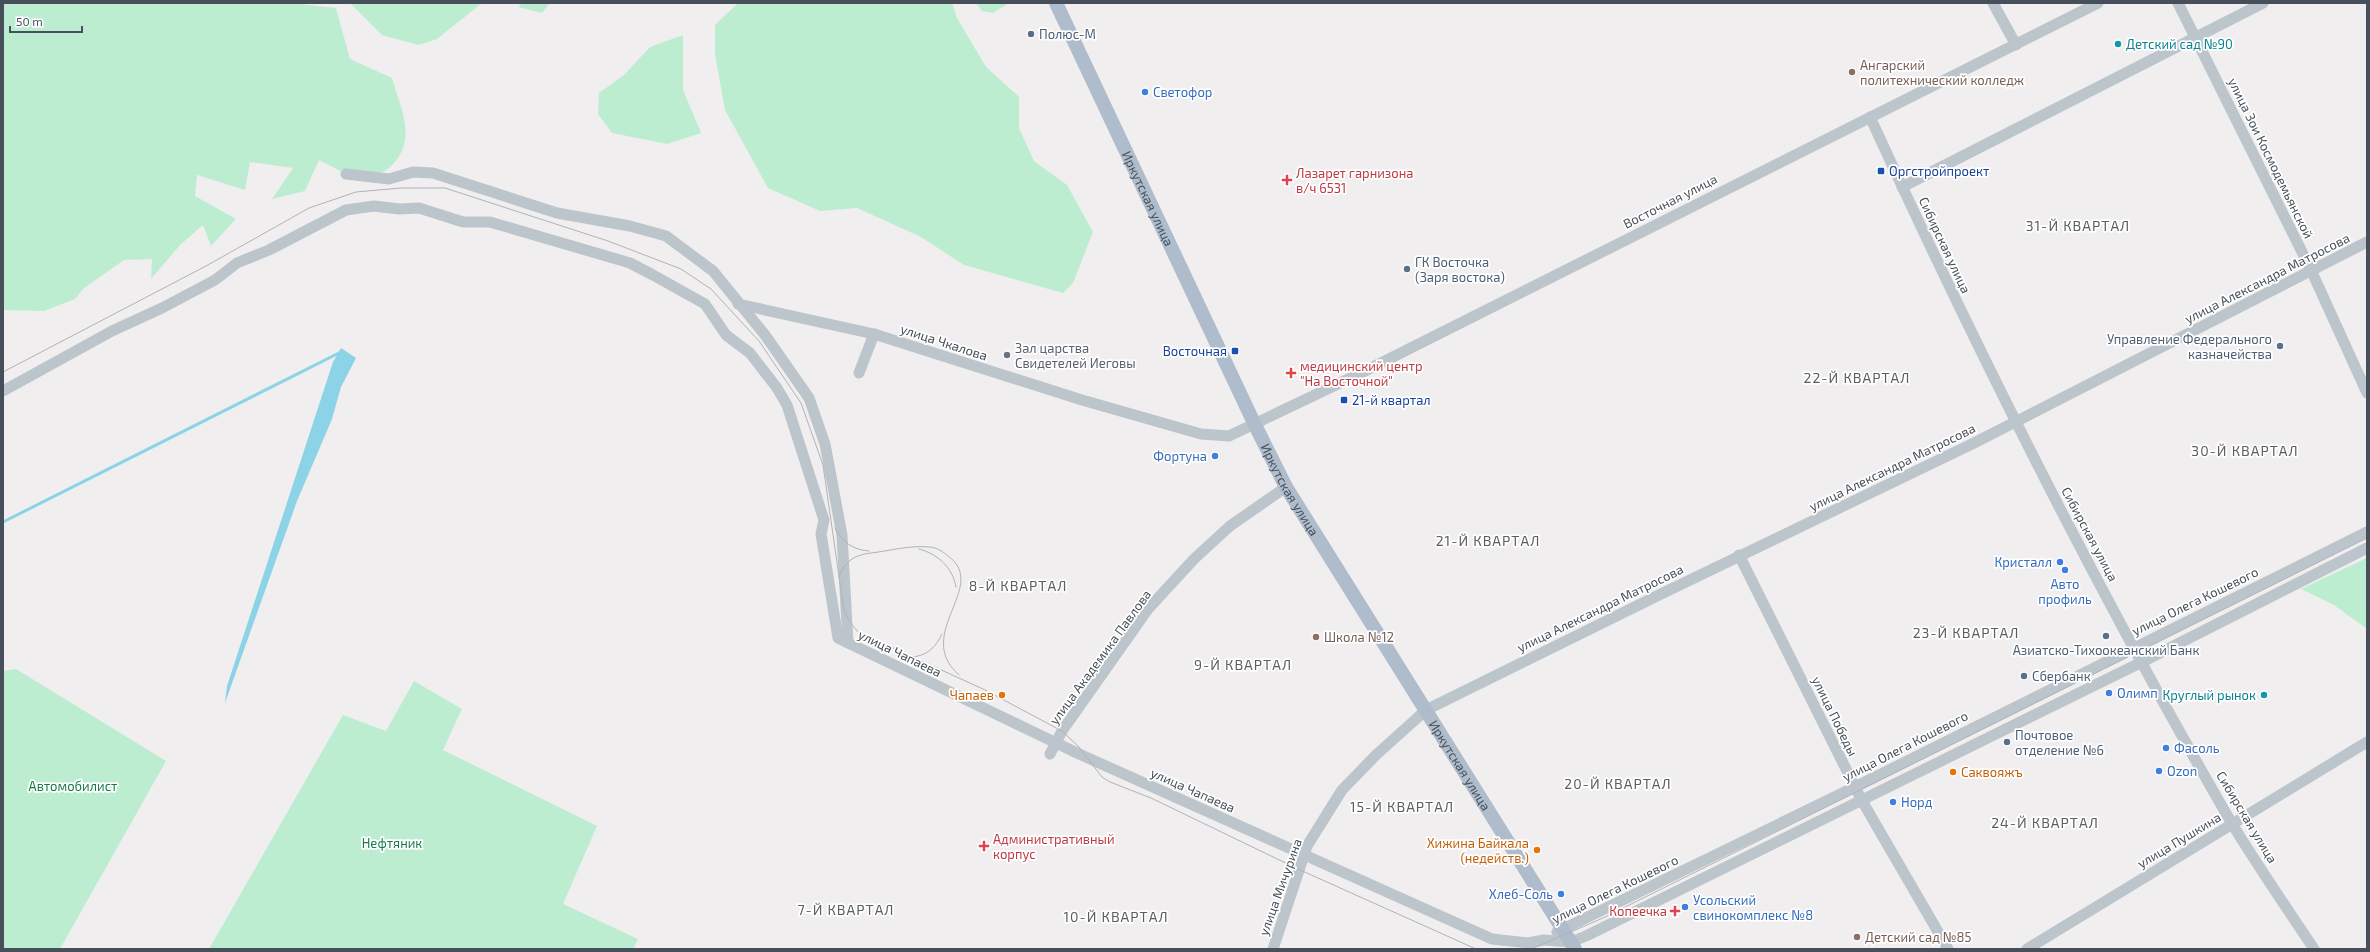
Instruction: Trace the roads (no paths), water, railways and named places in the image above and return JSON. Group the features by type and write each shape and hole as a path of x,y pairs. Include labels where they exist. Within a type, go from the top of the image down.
{"main road":[{"name":"Иркутская улица","path":"1056,3 1254,423 1286,487 1573,946"}],"street":[{"path":"1993,3 2016,45"},
{"name":"Восточная улица","path":"1254,423 1361,373 2098,3"},
{"name":"улица Зои Космодемьянской","path":"2178,3 2197,38 2310,270 2367,393"},
{"path":"1902,186 2197,38 2263,3"},
{"name":"Сибирская улица","path":"1870,117 2016,422 2142,662 2232,824 2314,949"},
{"path":"346,174 389,180 413,172 433,173 557,213 630,226 666,236 712,271 765,335 809,398 825,444 842,534 843,641"},
{"path":"3,391 112,330 162,308 215,280 237,263 269,250 346,210 374,206 399,209 419,208 463,222 490,222 630,263 653,274 704,304 726,335 750,354 777,388 786,405 824,520 821,534 843,641"},
{"name":"улица Александра Матросова","path":"1426,710 1739,555 2016,422 2367,242"},
{"name":"улица Чкалова","path":"738,304 874,334 1082,400 1200,434 1229,436 1254,423"},
{"path":"859,373 874,334"},
{"name":"улица Академика Павлова","path":"1050,754 1055,743 1148,609 1194,559 1230,526 1286,487"},
{"name":"улица Олега Кошевого","path":"1544,940 1563,929 1855,787 2367,532"},
{"path":"1573,946 1861,799 2142,662 2367,548"},
{"name":"улица Победы","path":"1739,555 1861,799 1948,949"},
{"name":"улица Чапаева","path":"843,641 1055,743 1304,856 1492,939 1528,946 1544,940"},
{"name":"улица Мичурина","path":"1273,949 1307,846 1342,790 1376,755 1426,710"},
{"name":"улица Пушкина","path":"2027,949 2367,742"},
{"name":"улица Олега Кошевого","path":"1544,940 1573,946"}],"water":[{"path":"341,348 356,358 341,387 332,419 297,501 225,703 227,686 333,362"}],"waterway":[{"path":"3,522 341,352"}],"tram line":[{"path":"3,372 206,266 309,208 356,192 401,188 445,188 608,241 681,269 711,289 759,341 801,403 823,465 844,611 858,632 983,689 1062,731 1079,747 1102,777 1110,782 1151,798 1298,869 1476,949"},
{"path":"835,528 841,537 853,547 869,551"},
{"path":"1531,949 1603,918 2367,538"},
{"path":"839,577 841,571 847,563 855,557 865,554 907,547 932,547 948,556 959,568 961,581 958,596 946,627 943,643 947,659 959,675"},
{"path":"919,549 932,554 944,563 952,574 956,587"},
{"path":"912,657 927,653 934,647 942,634"}],"place":[{"name":"Полюс-М","path":"1031,34"},
{"name":"Детский сад №90","path":"2118,44"},
{"name":"Ангарский политехнический колледж","path":"1852,72"},
{"name":"Светофор","path":"1145,92"},
{"name":"Оргстройпроект","path":"1881,171"},
{"name":"Лазарет гарнизона в/ч 6531","path":"1287,180"},
{"name":"ГК Восточка (Заря востока)","path":"1407,269"},
{"name":"Управление Федерального казначейства","path":"2280,346"},
{"name":"Восточная","path":"1235,351"},
{"name":"Зал царства Свидетелей Иеговы","path":"1007,355"},
{"name":"медицинский центр \"На Восточной\"","path":"1291,373"},
{"name":"21-й квартал","path":"1344,400"},
{"name":"Фортуна","path":"1215,456"},
{"name":"Кристалл","path":"2060,562"},
{"name":"Авто профиль","path":"2065,570"},
{"name":"Азиатско-Тихоокеанский Банк","path":"2106,636"},
{"name":"Школа №12","path":"1316,637"},
{"name":"Сбербанк","path":"2024,676"},
{"name":"Олимп","path":"2109,693"},
{"name":"Чапаев","path":"1002,695"},
{"name":"Круглый рынок","path":"2264,695"},
{"name":"Почтовое отделение №6","path":"2007,742"},
{"name":"Фасоль","path":"2166,748"},
{"name":"Ozon","path":"2159,771"},
{"name":"Саквояжъ","path":"1953,772"},
{"name":"Норд","path":"1893,802"},
{"name":"Административный корпус","path":"984,846"},
{"name":"Хижина Байкала (недейств.)","path":"1537,850"},
{"name":"Хлеб-Соль","path":"1561,894"},
{"name":"Усольский свинокомплекс №8","path":"1685,907"},
{"name":"Копеечка","path":"1675,911"},
{"name":"Детский сад №85","path":"1857,937"}],"district":[{"name":"31-Й КВАРТАЛ","path":"2078,226"},
{"name":"22-Й КВАРТАЛ","path":"1857,378"},
{"name":"30-Й КВАРТАЛ","path":"2245,451"},
{"name":"21-Й КВАРТАЛ","path":"1488,541"},
{"name":"8-Й КВАРТАЛ","path":"1018,586"},
{"name":"23-Й КВАРТАЛ","path":"1966,633"},
{"name":"9-Й КВАРТАЛ","path":"1243,665"},
{"name":"20-Й КВАРТАЛ","path":"1618,784"},
{"name":"15-Й КВАРТАЛ","path":"1402,807"},
{"name":"24-Й КВАРТАЛ","path":"2045,823"},
{"name":"7-Й КВАРТАЛ","path":"846,910"},
{"name":"10-Й КВАРТАЛ","path":"1116,917"}],"park label":[{"name":"Автомобилист","path":"73,786"},
{"name":"Нефтяник","path":"392,843"}]}
